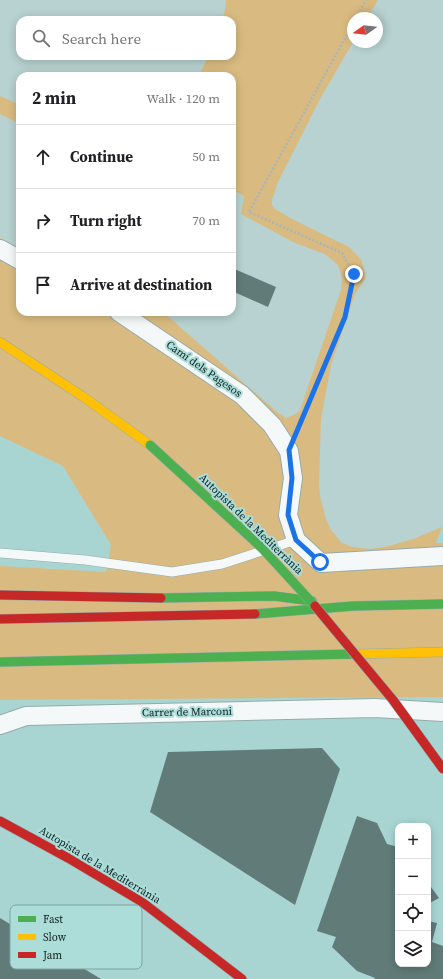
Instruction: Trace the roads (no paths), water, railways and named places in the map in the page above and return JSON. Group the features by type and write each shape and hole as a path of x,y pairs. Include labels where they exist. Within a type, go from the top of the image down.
{"highway":[{"name":"Autopista de la Mediterrània","path":"0,342 85,398 150,445 215,503 277,563 321,613 375,676 443,769"},
{"path":"0,595 128,598 274,596 353,606"},
{"path":"0,619 270,614 353,606 443,604"},
{"path":"0,662 105,661 443,652"},
{"name":"Autopista de la Mediterrània","path":"0,821 68,858 142,902 242,979"}],"street":[{"path":"0,249 16,258"},
{"name":"Camí dels Pagesos","path":"125,316 242,394 272,425 289,450 292,478 288,515 296,540 320,562 443,556"},
{"name":"Carrer de Marconi","path":"0,725 26,716 375,708 443,712"}],"lane":[{"path":"0,553 85,560 172,572 222,564 296,540"}]}
